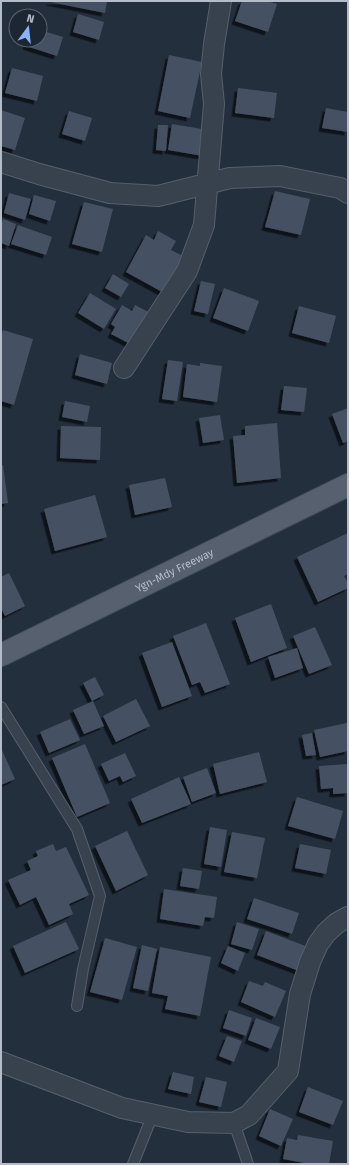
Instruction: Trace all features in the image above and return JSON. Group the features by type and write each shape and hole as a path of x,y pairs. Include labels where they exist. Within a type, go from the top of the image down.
{"main road":[{"name":"Ygn-Mdy Freeway","path":"1,655 348,485"}],"street":[{"path":"124,368 188,271 204,226 214,104 211,74 221,1"},
{"path":"1,162 110,193 158,196 230,178 280,176 340,188 348,193"},
{"path":"1,1062 122,1108 188,1122 234,1123 249,1115 288,1071 300,994 310,962 318,944 326,933 337,923 348,917"}],"lane":[{"path":"1,707 77,829 100,896 83,969 78,1006"},
{"path":"133,1164 152,1114"},
{"path":"234,1123 248,1164"}],"building":[{"path":"50,1 107,1 105,13"},
{"path":"242,1 267,1 277,4 268,32 235,21"},
{"path":"78,14 104,22 99,40 73,32"},
{"path":"48,32 63,37 57,56 32,48 48,48"},
{"path":"169,55 202,62 190,118 158,111"},
{"path":"12,68 43,76 37,101 5,93"},
{"path":"238,88 277,93 274,118 235,113"},
{"path":"326,108 348,112 348,132 322,128"},
{"path":"1,110 25,118 15,150 1,146"},
{"path":"69,111 92,118 85,141 62,134"},
{"path":"172,124 208,130 203,156 168,150"},
{"path":"158,125 168,125 166,151 156,150"},
{"path":"275,191 310,199 301,235 265,227"},
{"path":"9,193 31,199 25,220 4,213"},
{"path":"34,195 56,201 50,221 29,214"},
{"path":"84,202 113,209 102,252 72,244"},
{"path":"3,219 16,224 9,246 1,243 1,226"},
{"path":"18,225 52,237 46,255 11,244"},
{"path":"158,231 176,241 171,250 183,256 164,293 126,272 146,235 154,240"},
{"path":"113,274 129,284 121,297 105,288"},
{"path":"201,281 215,284 208,314 194,311"},
{"path":"224,288 259,301 248,331 213,318"},
{"path":"90,293 116,309 104,329 78,313"},
{"path":"122,305 132,311 135,305 154,315 136,347 111,334 115,327 111,324"},
{"path":"299,306 336,316 329,343 292,333"},
{"path":"3,330 33,339 14,405 1,401 1,336"},
{"path":"80,354 112,363 107,384 75,375"},
{"path":"168,360 183,362 177,401 162,399"},
{"path":"200,363 222,366 217,402 183,397 187,364 200,366"},
{"path":"284,386 307,388 304,412 281,410"},
{"path":"65,401 90,406 87,422 62,417"},
{"path":"348,408 348,441 343,443 332,414"},
{"path":"220,415 224,440 203,443 199,418"},
{"path":"277,423 281,478 237,483 233,436 245,435 245,426"},
{"path":"61,426 101,427 100,460 60,458"},
{"path":"3,465 8,503 1,504 1,466"},
{"path":"165,478 172,507 135,515 129,485"},
{"path":"95,495 107,537 55,551 44,509"},
{"path":"348,533 348,574 344,576 348,583 348,588 318,602 297,557"},
{"path":"9,573 25,606 5,616 1,608 1,577"},
{"path":"271,604 287,648 251,662 235,618"},
{"path":"206,623 230,684 205,693 200,682 192,685 173,636"},
{"path":"315,627 332,665 309,674 293,636"},
{"path":"172,642 192,696 162,707 142,653"},
{"path":"297,648 303,668 275,678 268,657"},
{"path":"95,677 104,695 92,701 83,683"},
{"path":"136,699 150,726 116,742 103,716"},
{"path":"93,701 104,726 84,734 73,710"},
{"path":"70,719 80,740 49,753 40,732"},
{"path":"347,723 348,751 320,757 314,730"},
{"path":"312,733 316,755 306,756 302,735"},
{"path":"85,744 110,803 77,817 52,758"},
{"path":"1,748 15,779 1,785"},
{"path":"259,752 267,782 220,794 213,764"},
{"path":"125,753 136,776 123,782 120,776 109,781 101,764"},
{"path":"348,764 348,793 333,794 333,788 321,789 319,766"},
{"path":"207,768 216,793 192,802 183,777"},
{"path":"179,777 191,804 142,823 131,799"},
{"path":"297,797 343,811 335,839 288,826"},
{"path":"210,827 227,830 221,867 204,864"},
{"path":"127,831 148,875 116,891 95,846"},
{"path":"232,832 265,838 257,878 224,872"},
{"path":"53,844 56,851 66,847 89,895 69,904 73,914 49,925 36,897 20,905 8,880 31,870 27,861 38,856 36,851"},
{"path":"300,844 331,850 326,874 295,868"},
{"path":"183,868 202,871 199,889 180,886"},
{"path":"164,889 217,897 214,918 205,917 203,926 160,919"},
{"path":"254,898 299,913 292,934 247,919"},
{"path":"66,922 79,949 25,973 13,946"},
{"path":"237,922 259,929 252,950 231,944"},
{"path":"266,931 308,947 299,971 257,955"},
{"path":"105,938 137,947 122,1000 90,992"},
{"path":"142,945 157,949 148,991 133,988"},
{"path":"228,946 245,953 238,971 221,963"},
{"path":"160,947 211,957 200,1016 165,1009 168,996 152,993"},
{"path":"249,981 263,986 265,982 286,991 275,1017 241,1002"},
{"path":"229,1010 252,1018 246,1036 223,1028"},
{"path":"256,1018 280,1027 271,1049 248,1040"},
{"path":"227,1036 242,1041 234,1062 219,1056"},
{"path":"173,1072 194,1077 191,1094 168,1089"},
{"path":"206,1077 227,1082 221,1107 199,1102"},
{"path":"308,1087 343,1101 333,1125 299,1112"},
{"path":"270,1109 293,1119 281,1146 259,1136"},
{"path":"298,1135 333,1141 329,1164 310,1164 283,1159 287,1138 297,1140"}]}
